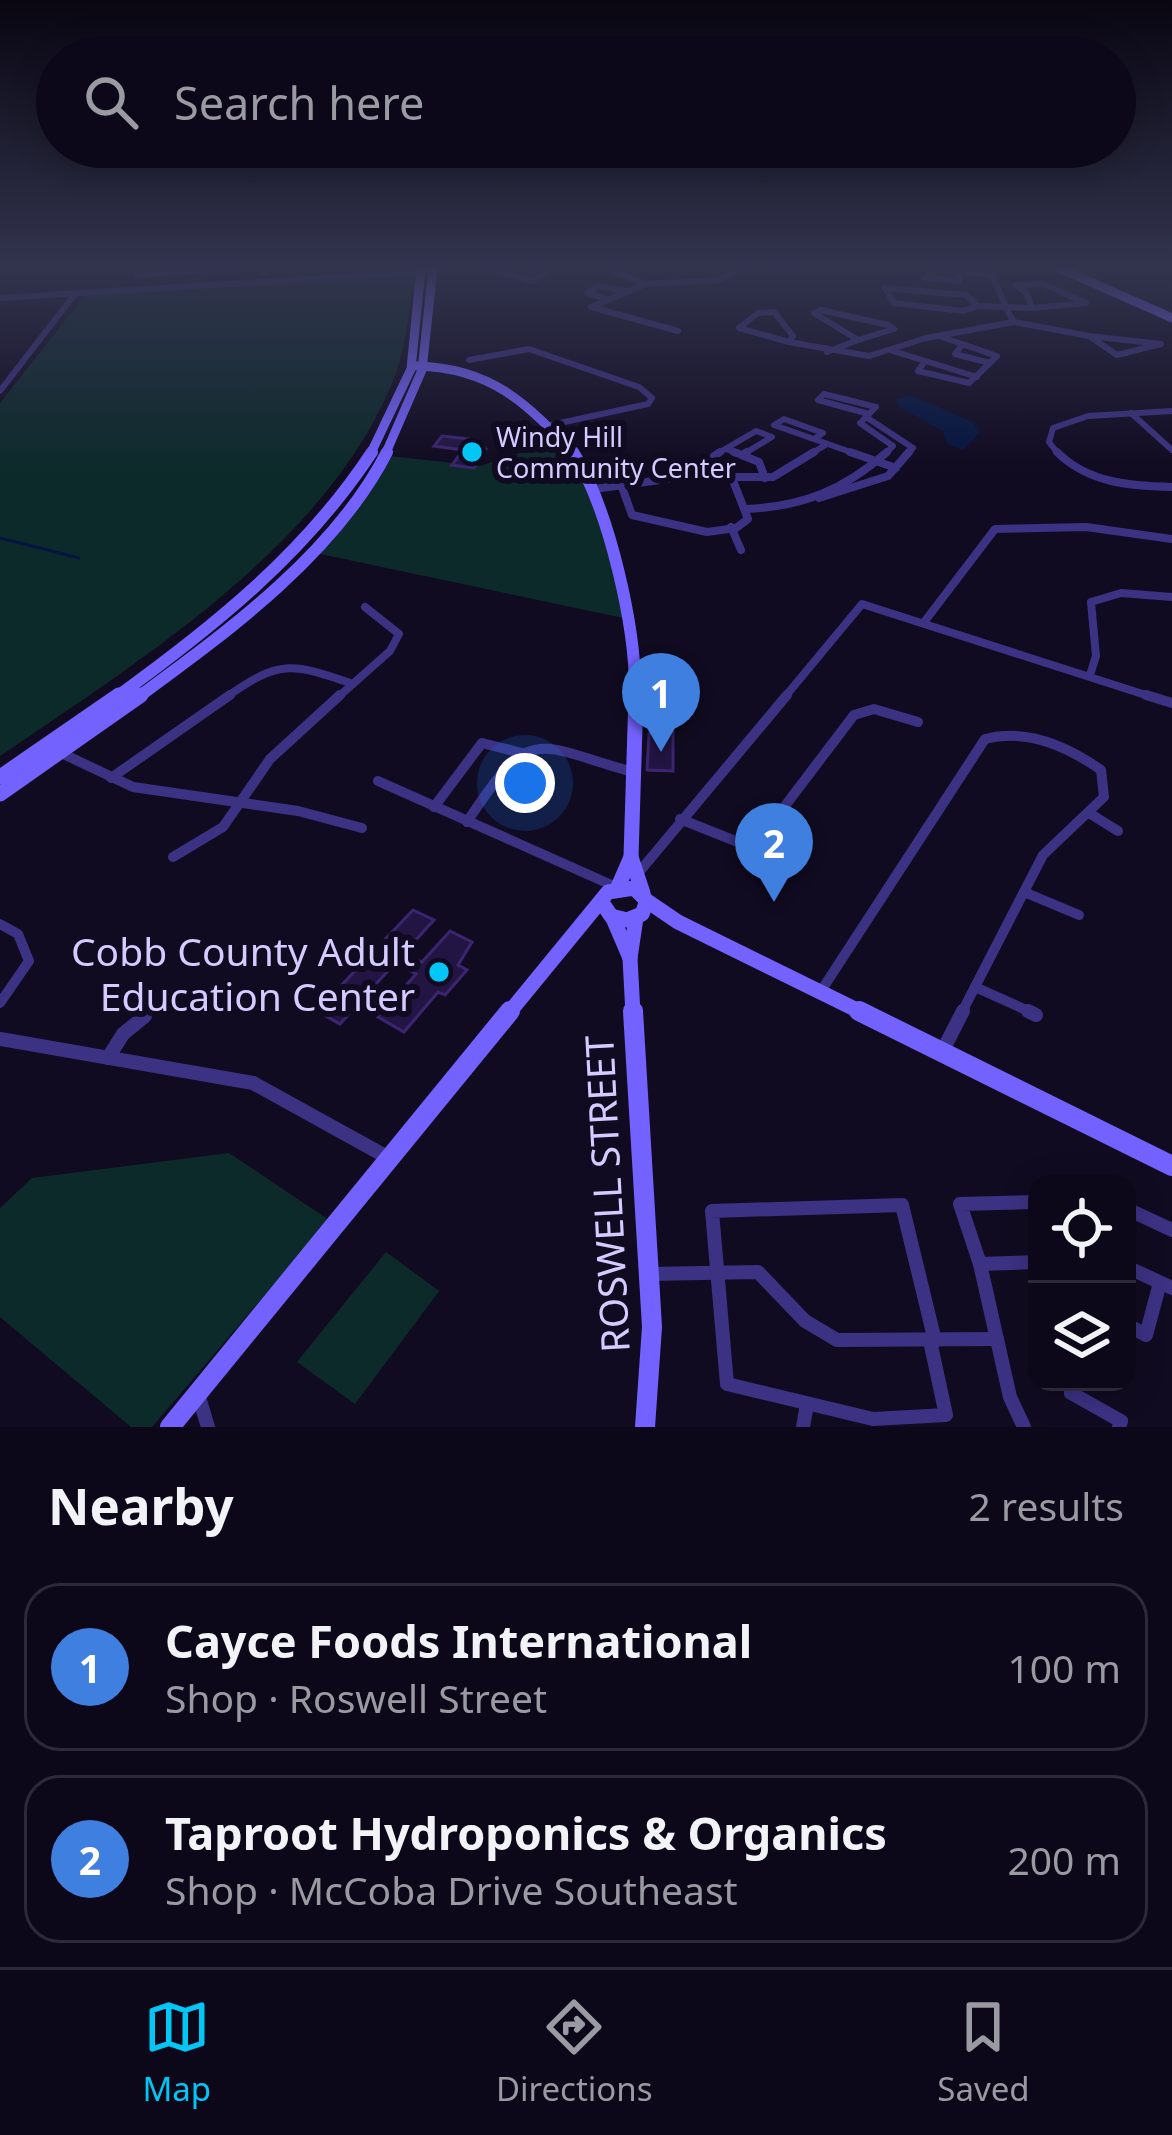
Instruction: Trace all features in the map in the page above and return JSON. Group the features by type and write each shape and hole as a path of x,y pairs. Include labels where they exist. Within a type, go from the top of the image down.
{"main road":[{"path":"0,794 185,660 295,565 385,455 418,366 419,335"},
{"path":"0,777 203,631 296,546 367,461 428,347 429,335"},
{"name":"ROSWELL STREET","path":"428,347 487,376 546,426 573,452 594,489 635,663 634,859 641,907 630,958"},
{"path":"418,366 455,367 487,376"},
{"name":"ROSWELL STREET","path":"634,859 611,901 630,958 652,1327 645,1427"},
{"path":"611,901 641,907"},
{"path":"611,901 641,907 689,928 1172,1165"},
{"path":"170,1427 570,943 611,901"}],"street":[{"path":"0,391 44,335"},
{"path":"763,335 860,356 947,335"},
{"path":"789,343 792,335"},
{"path":"847,335 858,340"},
{"path":"827,352 876,335"},
{"path":"1081,335 1151,339 1160,344 1117,355 1089,336"},
{"path":"893,351 977,377 995,353 939,336"},
{"path":"469,360 515,348 538,351 639,387 652,398 648,404 546,426"},
{"path":"745,509 801,505 813,498 878,462 893,444 860,423 868,416 876,407 824,394 818,400 868,416 913,444 888,476 832,497 813,498"},
{"path":"1172,411 1070,419 1053,428 1049,442 1060,458 1093,476 1172,487"},
{"path":"1131,413 1172,450"},
{"path":"814,440 824,434 784,419 774,425 814,440 896,468"},
{"path":"715,456 756,431 772,437 742,455"},
{"path":"594,489 682,477 765,478 786,472 827,444"},
{"path":"726,449 761,464 765,478"},
{"path":"601,512 630,513 683,531 731,527 748,520 732,478"},
{"path":"622,487 630,513"},
{"path":"925,621 995,530 1086,526 1172,539"},
{"path":"731,527 740,550"},
{"path":"1090,675 1098,656 1087,614 1091,602 1121,593 1172,598"},
{"path":"634,859 656,847 855,608 868,604 1172,703"},
{"path":"173,857 211,840 243,803 267,761 391,651 399,634 365,607"},
{"path":"111,778 263,670 296,664 353,684"},
{"path":"680,819 753,848 854,716 874,709 918,722"},
{"path":"821,992 985,739 1004,733 1027,736 1091,762 1107,789 1089,812 1055,840 942,1052"},
{"path":"434,807 482,742 526,754"},
{"path":"467,821 494,782 526,754 555,745 633,772"},
{"path":"59,752 152,792 243,803 362,828"},
{"path":"378,781 589,877 611,901"},
{"path":"1089,812 1118,830"},
{"path":"634,859 656,847"},
{"path":"1024,892 1078,915"},
{"path":"0,924 18,934 29,961 0,1003"},
{"path":"975,987 1036,1015"},
{"path":"108,1058 123,1034 145,1016"},
{"path":"0,1039 270,1089 392,1160"},
{"path":"1024,1427 1010,1397 980,1264 960,1204 1028,1202"},
{"path":"902,1205 946,1415 873,1419 727,1384 719,1269 712,1211 902,1205"},
{"path":"1136,1213 1172,1230"},
{"path":"980,1264 1028,1262"},
{"path":"649,1274 719,1269 766,1276 805,1321 837,1340 997,1339"},
{"path":"1136,1271 1166,1286 1146,1335 1136,1330"},
{"path":"1072,1391 1121,1421 1120,1427"},
{"path":"198,1394 208,1427"},
{"path":"802,1427 807,1405"}],"green space":[{"path":"54,335 405,335 396,373 367,434 328,490 280,542 171,636 0,756 0,403"},
{"path":"560,440 595,475 620,554 628,619 311,552 389,456 480,466"},
{"path":"229,1153 329,1220 152,1427 131,1427 0,1317 0,1208 32,1178"},
{"path":"386,1252 439,1291 355,1404 297,1362"}],"water":[{"path":"910,395 971,421 980,432 963,450 946,443 943,431 899,407 895,400"}],"building":[{"name":"Windy Hill Community Center","path":"442,436 477,440 486,449 474,468 452,465 463,450 434,446"},
{"path":"673,732 673,771 647,770 649,734"},
{"name":"Cobb County Adult Education Center","path":"413,910 434,920 404,953 422,962 450,931 472,942 458,965 467,970 445,995 438,992 404,1032 378,1017 416,974 395,963 340,1024 317,1011"}],"waterway":[{"path":"0,538 79,558"}],"place":[{"name":"Windy Hill Community Center","path":"472,452"},
{"name":"Cayce Foods International","path":"661,752"},
{"name":"Taproot Hydroponics & Organics","path":"774,902"},
{"name":"Cobb County Adult Education Center","path":"439,972"}]}
